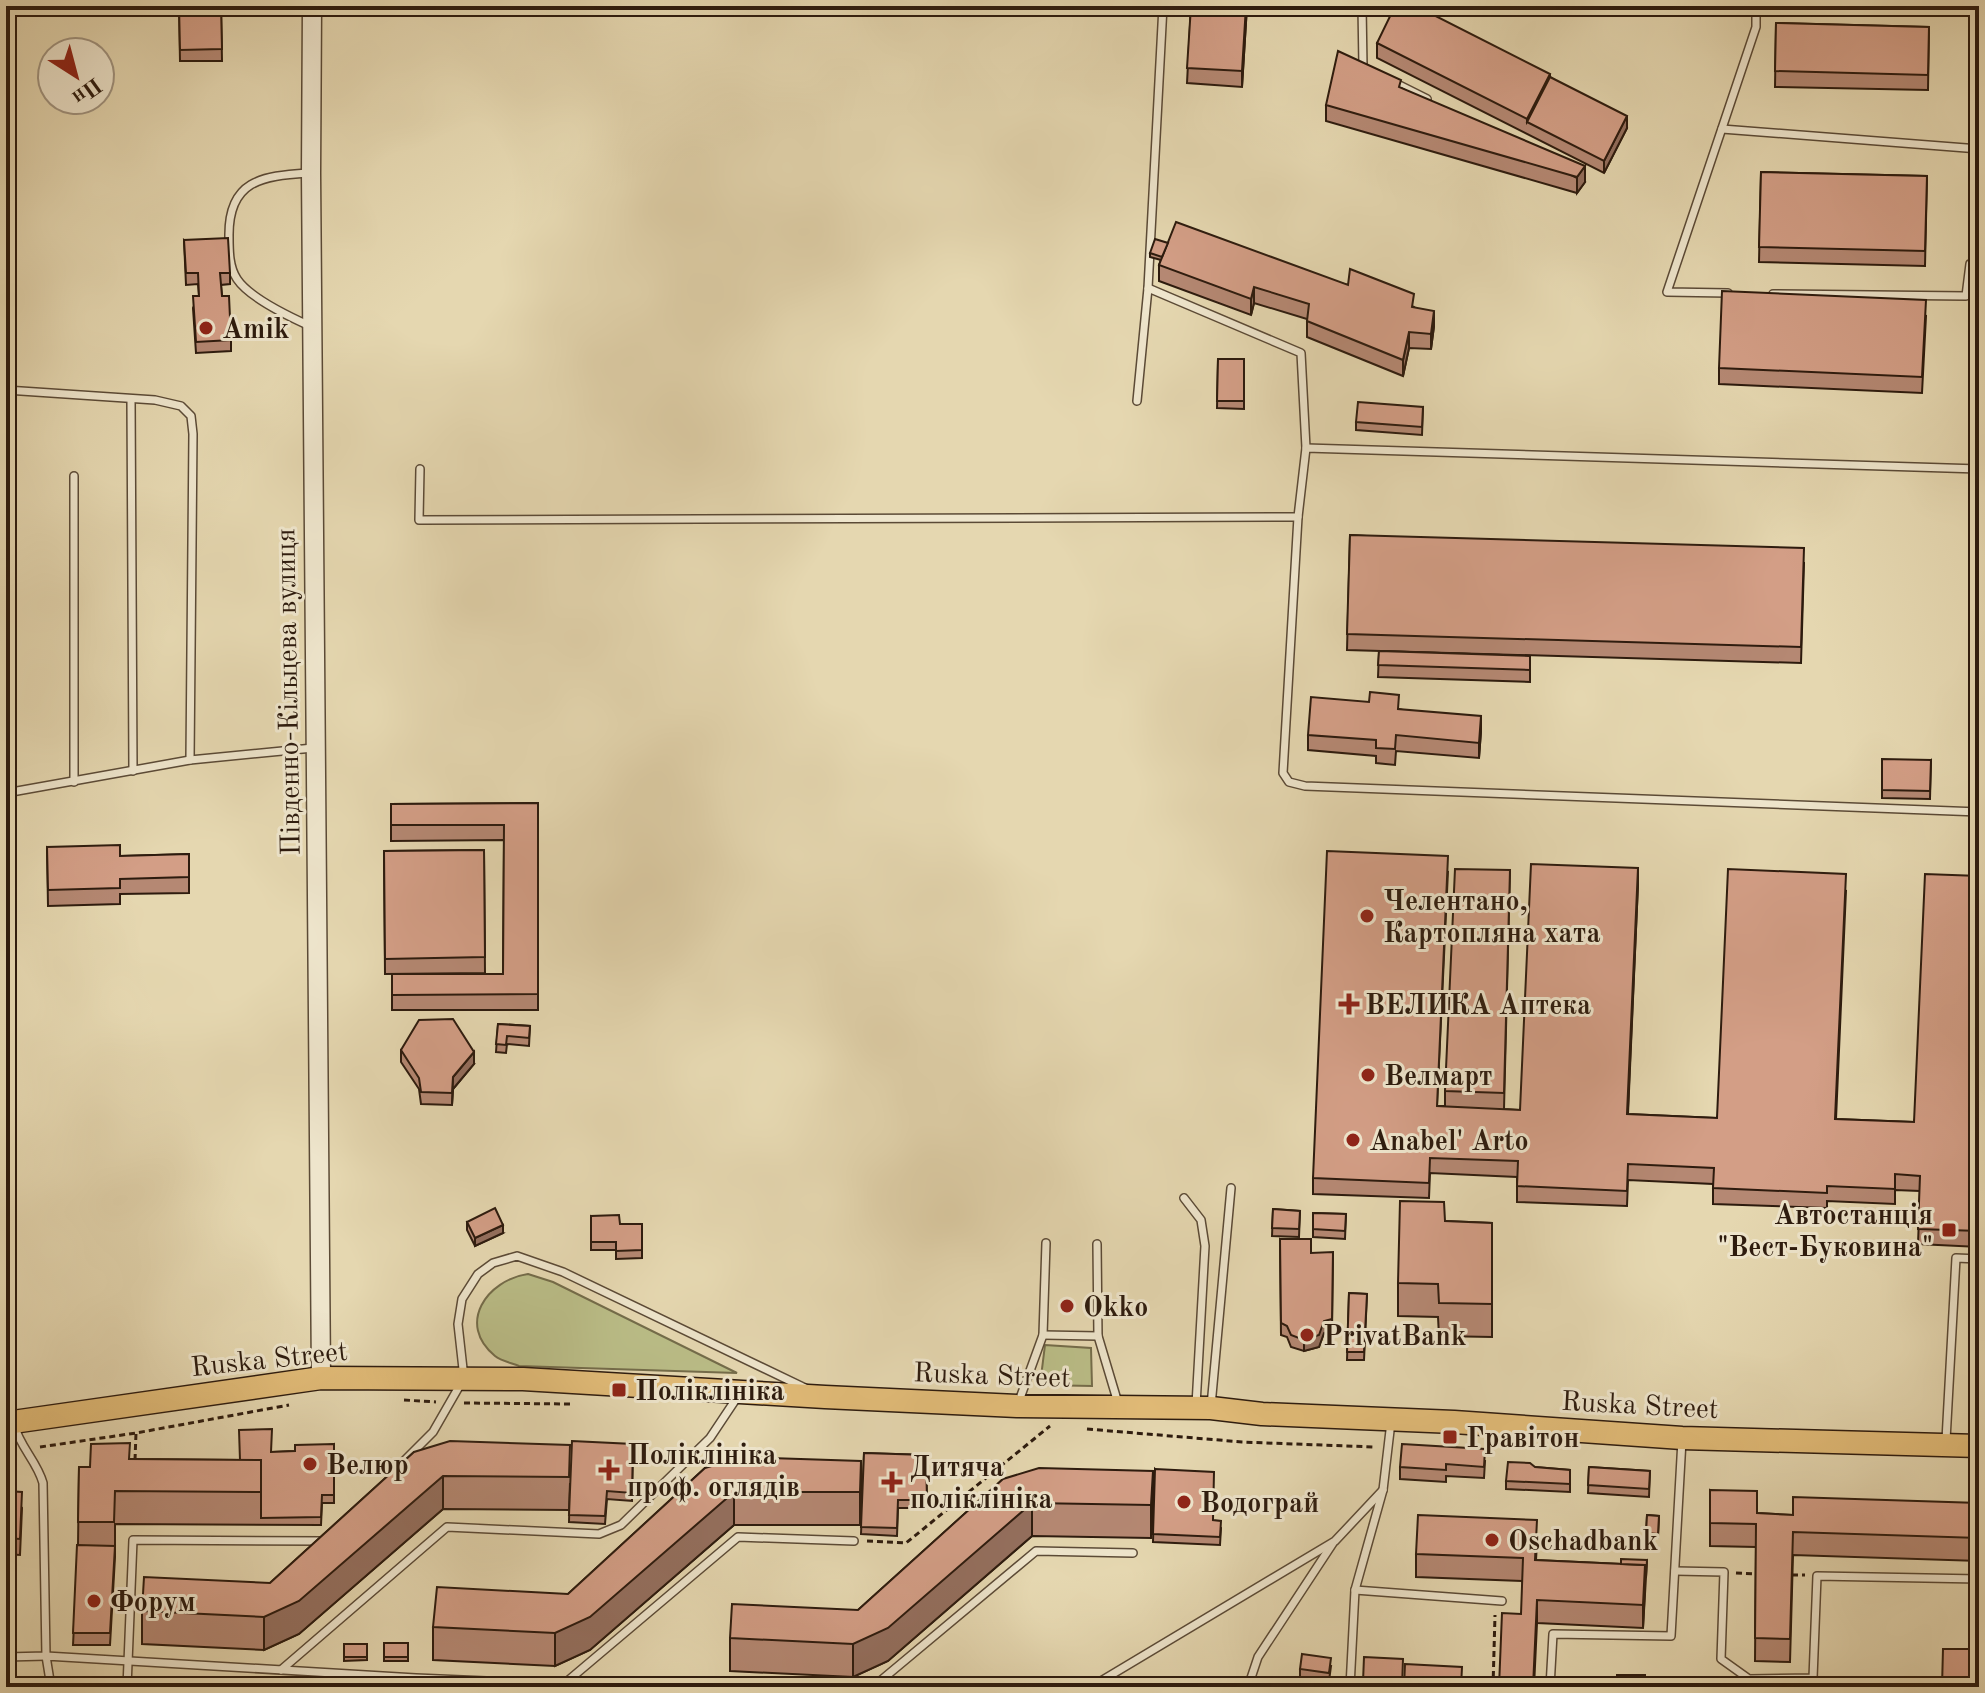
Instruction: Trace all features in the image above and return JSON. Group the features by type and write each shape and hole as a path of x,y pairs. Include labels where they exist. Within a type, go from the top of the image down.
{"main road":[{"name":"Ruska Street","path":"10,1422 321,1378 464,1378 1017,1406 1204,1408 1682,1438 1979,1446"}],"street":[{"name":"Південно-Кільцева вулиця","path":"312,6 321,1378"}],"lane":[{"path":"1137,401 1148,288 1163,6"},
{"path":"1362,6 1361,66 1374,73"},
{"path":"1730,293 1667,292 1756,27 1756,6"},
{"path":"1387,79 1440,106"},
{"path":"1722,129 1979,149"},
{"path":"311,173 268,176 249,185 229,217 229,239 230,263 238,281 275,309 312,327"},
{"path":"1762,294 1966,296 1970,264 1979,264"},
{"path":"1148,288 1301,353 1306,448 1298,517 1283,773 1289,782 1305,786 1979,812"},
{"path":"6,390 131,399 181,406 191,416 190,760"},
{"path":"131,399 133,771"},
{"path":"1306,448 1979,469"},
{"path":"420,469 419,520 1298,517"},
{"path":"74,476 74,782"},
{"path":"6,793 190,760 316,748"},
{"path":"1204,1408 1231,1188"},
{"path":"1184,1198 1201,1220 1205,1246 1204,1408"},
{"path":"1017,1406 1043,1335 1046,1243"},
{"path":"1097,1244 1098,1336 1119,1408"},
{"path":"389,1476 433,1432 464,1378 458,1324 462,1299 478,1274 493,1263 517,1256 563,1272 825,1397"},
{"path":"1946,1444 1956,1258 1979,1259"},
{"path":"1043,1335 1098,1336"},
{"path":"281,1670 447,1527 599,1534 621,1525 710,1438 741,1390"},
{"path":"1350,1687 1355,1590 1383,1490 1391,1419"},
{"path":"10,1422 39,1469 43,1483 46,1656 51,1687"},
{"path":"1550,1687 1553,1634 1671,1636 1682,1438"},
{"path":"1248,1687 1258,1657 1335,1541 1383,1490"},
{"path":"127,1687 133,1540 322,1542 333,1531"},
{"path":"564,1684 738,1537 854,1541"},
{"path":"1091,1687 1335,1541"},
{"path":"873,1687 1036,1551 1133,1553"},
{"path":"1675,1571 1724,1572 1721,1659 1749,1679 1813,1678 1817,1576 1979,1579"},
{"path":"1355,1590 1499,1601"},
{"path":"6,1657 46,1656 126,1663 630,1687"}],"path":[{"path":"404,1400 585,1404"},
{"path":"27,1449 294,1404"},
{"path":"854,1541 906,1543 1050,1426"},
{"path":"135,1463 136,1433"},
{"path":"1724,1572 1756,1574"},
{"path":"1493,1687 1499,1601"}],"green space":[{"path":"528,1274 553,1282 737,1373 519,1366 500,1359 484,1344 478,1331 477,1318 489,1294 513,1278"},
{"path":"1045,1345 1091,1348 1092,1386 1040,1385"}],"building":[{"path":"179,6 221,6 222,49 180,50"},
{"path":"1191,6 1246,6 1242,71 1187,68"},
{"path":"1395,6 1416,6 1550,74 1527,119 1377,43"},
{"path":"1776,23 1929,27 1928,75 1775,71"},
{"path":"1338,51 1401,80 1399,87 1585,166 1577,177 1326,105"},
{"path":"1550,77 1627,116 1604,161 1527,122"},
{"path":"1761,172 1927,176 1925,251 1759,247"},
{"path":"1176,222 1348,285 1350,269 1414,294 1412,307 1434,311 1431,334 1409,332 1403,360 1307,321 1309,304 1254,287 1251,299 1159,265"},
{"path":"228,238 230,273 220,273 222,296 229,296 231,340 196,342 193,296 199,296 198,273 186,273 184,240"},
{"path":"1155,239 1168,243 1162,257 1150,253"},
{"path":"1722,291 1926,300 1922,377 1719,368"},
{"path":"1218,359 1244,359 1244,401 1217,401"},
{"path":"1358,402 1423,407 1422,427 1356,422"},
{"path":"1350,535 1804,548 1801,647 1347,634"},
{"path":"1379,651 1530,656 1530,670 1378,665"},
{"path":"1370,692 1399,695 1398,709 1481,716 1479,743 1396,735 1395,749 1376,748 1376,740 1308,735 1311,697 1369,702"},
{"path":"1882,759 1931,760 1930,791 1882,790"},
{"path":"538,803 538,994 392,995 392,974 503,974 504,825 391,825 391,804"},
{"path":"120,845 120,856 189,854 189,877 120,879 120,888 48,890 47,847"},
{"path":"484,850 485,957 385,959 384,851"},
{"path":"1327,851 1448,856 1437,1106 1520,1110 1531,864 1638,868 1627,1114 1717,1118 1728,869 1846,874 1835,1119 1914,1122 1925,874 1979,876 1979,1231 1918,1229 1920,1176 1895,1174 1895,1189 1827,1186 1827,1193 1713,1188 1714,1168 1628,1164 1627,1191 1517,1186 1518,1161 1430,1158 1429,1183 1313,1178"},
{"path":"1455,869 1510,870 1504,1093 1445,1091"},
{"path":"453,1019 474,1052 453,1077 452,1093 421,1092 419,1078 401,1050 419,1020"},
{"path":"498,1024 530,1026 529,1038 507,1036 506,1045 496,1044"},
{"path":"1400,1201 1444,1202 1445,1221 1492,1223 1492,1304 1439,1303 1438,1284 1398,1283"},
{"path":"495,1208 503,1225 475,1238 467,1222"},
{"path":"1273,1209 1300,1211 1299,1229 1272,1228"},
{"path":"1313,1213 1346,1214 1345,1231 1313,1229"},
{"path":"619,1215 620,1224 642,1224 642,1250 616,1251 616,1242 591,1242 591,1216"},
{"path":"1280,1239 1311,1239 1311,1253 1333,1252 1332,1319 1324,1321 1319,1335 1304,1340 1291,1335 1287,1326 1281,1323"},
{"path":"1349,1293 1367,1294 1364,1352 1347,1352"},
{"path":"272,1429 271,1452 295,1451 295,1445 334,1444 334,1495 322,1495 321,1517 261,1518 261,1460 240,1460 239,1430"},
{"path":"450,1441 570,1445 569,1477 443,1476 299,1601 264,1617 142,1611 144,1577 270,1583 414,1452"},
{"path":"572,1441 633,1444 632,1493 607,1491 605,1516 569,1515"},
{"path":"130,1443 129,1459 261,1460 261,1492 115,1491 114,1522 78,1522 79,1467 90,1467 91,1444"},
{"path":"1402,1444 1485,1449 1484,1467 1446,1464 1446,1470 1400,1467"},
{"path":"864,1453 926,1455 927,1500 898,1500 897,1528 861,1527"},
{"path":"741,1457 861,1461 860,1492 734,1492 590,1617 555,1633 433,1627 437,1587 568,1594 705,1468"},
{"path":"1508,1462 1570,1470 1570,1484 1506,1481"},
{"path":"1589,1467 1650,1471 1649,1489 1588,1485"},
{"path":"1039,1468 1153,1471 1151,1505 1032,1503 888,1628 853,1644 730,1638 732,1604 858,1610 1003,1479"},
{"path":"1155,1469 1214,1472 1213,1520 1221,1521 1220,1537 1153,1534"},
{"path":"1710,1490 1757,1491 1757,1513 1793,1515 1793,1497 1979,1503 1979,1538 1793,1532 1790,1639 1755,1638 1756,1524 1710,1523"},
{"path":"6,1491 22,1492 20,1539 6,1538"},
{"path":"1418,1515 1537,1520 1535,1560 1645,1565 1643,1605 1537,1600 1533,1687 1499,1687 1502,1613 1521,1614 1523,1558 1416,1554"},
{"path":"1647,1515 1659,1516 1658,1534 1646,1533"},
{"path":"77,1545 115,1546 110,1633 73,1633"},
{"path":"1621,1559 1647,1560 1646,1578 1645,1565 1621,1564"},
{"path":"8,1640 9,1677 6,1677"},
{"path":"384,1643 408,1643 408,1657 384,1657"},
{"path":"344,1644 367,1644 367,1657 344,1657"},
{"path":"1943,1649 1978,1649 1977,1687 1942,1687"},
{"path":"1302,1654 1331,1658 1329,1673 1300,1669"},
{"path":"1364,1657 1403,1659 1402,1687 1368,1687 1363,1682"},
{"path":"1405,1664 1462,1667 1461,1687 1404,1687"},
{"path":"1617,1675 1645,1675 1645,1687 1617,1687"}],"place":[{"name":"Amik","path":"206,328"},
{"name":"Челентано, Картопляна хата","path":"1367,916"},
{"name":"ВЕЛИКА Аптека","path":"1349,1004"},
{"name":"Велмарт","path":"1368,1075"},
{"name":"Anabel' Arto","path":"1353,1140"},
{"name":"Автостанція \"Вест-Буковина\"","path":"1949,1230"},
{"name":"Okko","path":"1067,1306"},
{"name":"PrivatBank","path":"1307,1335"},
{"name":"Поліклініка","path":"619,1390"},
{"name":"Гравітон","path":"1450,1437"},
{"name":"Велюр","path":"310,1464"},
{"name":"Поліклініка проф. оглядів","path":"609,1470"},
{"name":"Дитяча поліклініка","path":"892,1482"},
{"name":"Водограй","path":"1184,1502"},
{"name":"Oschadbank","path":"1492,1540"},
{"name":"Форум","path":"94,1601"}]}
